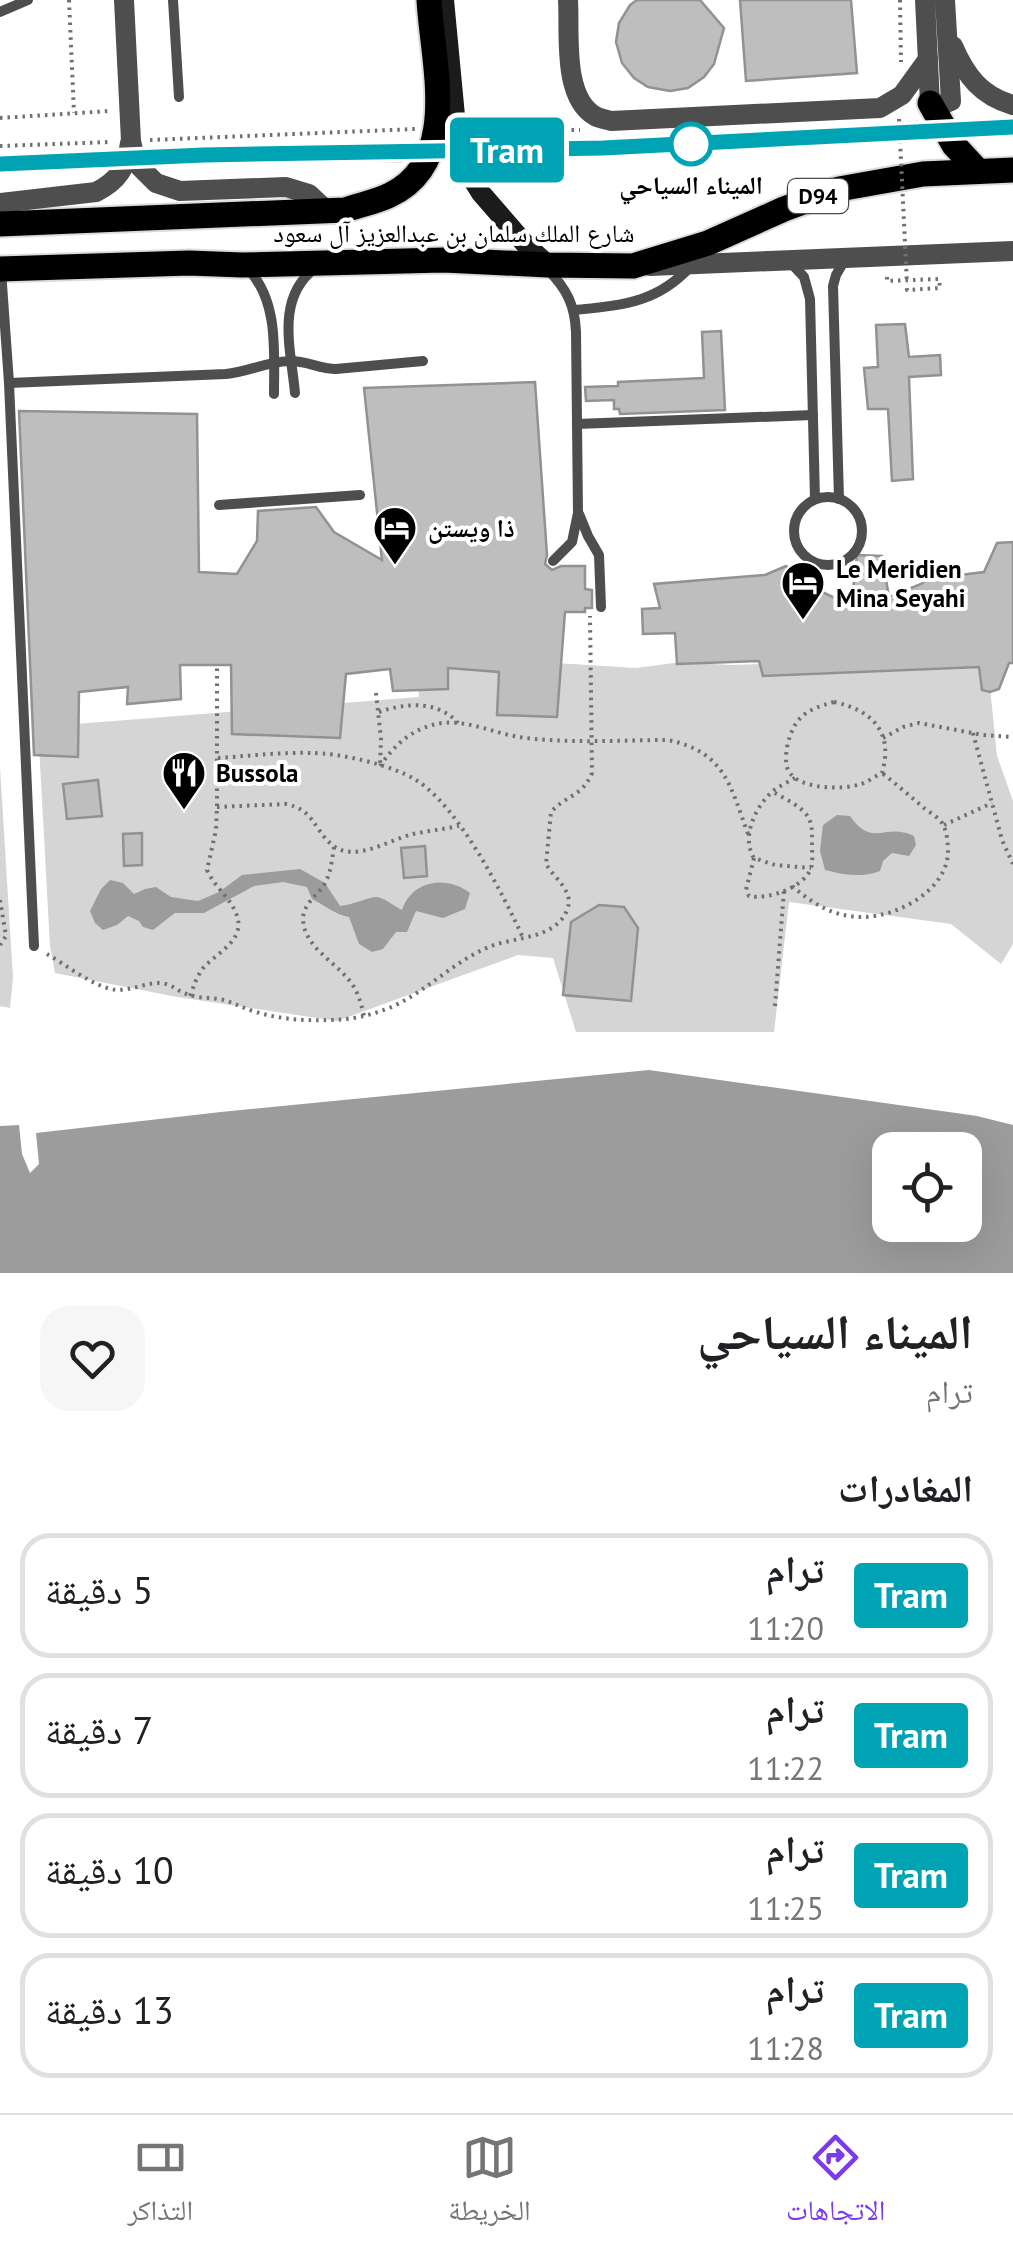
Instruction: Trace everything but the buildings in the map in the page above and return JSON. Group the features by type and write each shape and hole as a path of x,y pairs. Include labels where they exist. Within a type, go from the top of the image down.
{"main road":[{"path":"429,0 439,102 446,129 474,183 541,264"},
{"path":"444,0 446,129"},
{"path":"930,104 954,145 978,170"},
{"name":"شارع الملك سلمان بن عبدالعزيز آل سعود","path":"0,224 336,211 391,195 406,184 446,129"},
{"name":"شارع الملك سلمان بن عبدالعزيز آل سعود","path":"1,269 444,260 633,266 708,243 839,189 923,174 1013,170"}],"street":[{"path":"568,0 575,90 595,116 611,120 880,108 902,95 928,59"},
{"path":"0,203 96,192 118,177 128,158 130,141 122,1"},
{"path":"929,1 930,104 951,101 946,31"},
{"path":"929,1 974,84 1013,105"},
{"path":"130,141 138,165 156,183 169,189 286,187 309,194 336,211"},
{"path":"633,266 1013,252"}],"lane":[{"path":"0,12 28,0"},
{"path":"173,0 179,97"},
{"path":"839,498 833,298 836,275 846,258"},
{"path":"789,261 804,277 810,299 815,499"},
{"path":"294,393 290,303 304,278 324,262"},
{"path":"242,264 260,284 269,303 274,394"},
{"path":"541,264 557,279 576,310 578,513 572,542 553,560"},
{"path":"576,310 642,300 669,287 691,266"},
{"path":"1,269 34,946"},
{"path":"810,299 833,298"},
{"path":"9,383 239,373 292,360 336,369 423,360"},
{"path":"577,424 837,410"},
{"path":"219,505 360,496"},
{"path":"839,498 854,508 858,516 862,530 859,545 850,558 821,565 798,548 793,533 795,518 803,506 815,499 839,498"},
{"path":"578,513 599,555 600,608"}],"path":[{"path":"70,0 74,113"},
{"path":"900,0 900,71"},
{"path":"0,118 129,110"},
{"path":"886,272 887,281 939,279 940,288 907,290 907,284 899,119"},
{"path":"0,146 536,128"},
{"path":"34,946 116,991 163,983 190,996 218,998 288,1019 327,1020 364,1016 393,1006 477,952 524,940 559,922 570,898 546,864 549,820 557,805 576,795 588,782 592,764 590,614 601,614 600,608"},
{"path":"190,996 205,967 229,947 238,922 235,910 208,870 216,830 218,668"},
{"path":"376,692 380,766"},
{"path":"834,702 855,707 872,719 883,738 886,757 882,773 863,784 815,786 794,778 788,770 786,756 791,731 796,721 813,708 834,702"},
{"path":"378,712 421,706 449,712 458,722"},
{"path":"380,766 404,738 421,729 458,722 521,738 668,740 685,744 702,751 727,776 748,834 748,850 754,858 811,868"},
{"path":"883,738 919,723 1013,738"},
{"path":"973,733 1002,840 1013,864"},
{"path":"218,758 312,753 354,757 416,780 445,806 501,890 524,940"},
{"path":"792,886 812,903 836,914 862,917 891,913 921,898 941,878 947,864 944,824 882,773"},
{"path":"748,834 772,792 794,778"},
{"path":"754,858 746,890 756,898 792,886 811,868 812,829 806,814 772,792"},
{"path":"217,808 286,804 298,807 334,846 358,852 412,834 458,826"},
{"path":"944,824 992,804"},
{"path":"334,846 330,873 305,909 305,931 311,943 350,981 364,1016"},
{"path":"774,1006 784,890"},
{"path":"0,900 6,936 0,945"}],"shaded area":[{"path":"415,635 446,656 636,668 681,662 731,665 987,658 997,756 1013,801 1013,944 1001,964 951,924 789,902 774,1032 576,1032 553,958 518,955 337,1021 177,997 55,973 50,946 38,727 419,697"},
{"path":"0,768 13,977 10,1008 0,1006"},
{"path":"837,815 850,816 858,826 873,833 904,832 914,836 916,845 909,856 892,853 883,861 880,871 873,873 853,875 825,870 820,851 823,825"},
{"path":"300,869 325,883 340,906 377,897 402,910 414,892 441,883 470,893 465,909 443,918 416,911 407,932 396,932 383,949 372,952 359,944 349,917 312,899 307,887 283,882 254,886 204,913 175,913 153,930 128,916 103,930 90,911 110,880 123,883 134,894 156,887 171,897 198,901 242,875"},
{"path":"649,1070 977,1116 1013,1125 1013,1273 0,1273 0,1126 19,1125 22,1154 30,1173 39,1164 36,1133"}],"tram line":[{"name":"Tram","path":"0,164 204,155 603,148 1013,127"},
{"path":"0,171 203,162 603,155 1013,133"}],"place":[{"name":"الميناء السياحي","path":"691,144"},
{"name":"ذا ويستن","path":"395,566"},
{"name":"Le Meridien Mina Seyahi","path":"803,621"},
{"name":"Bussola","path":"184,811"}]}
